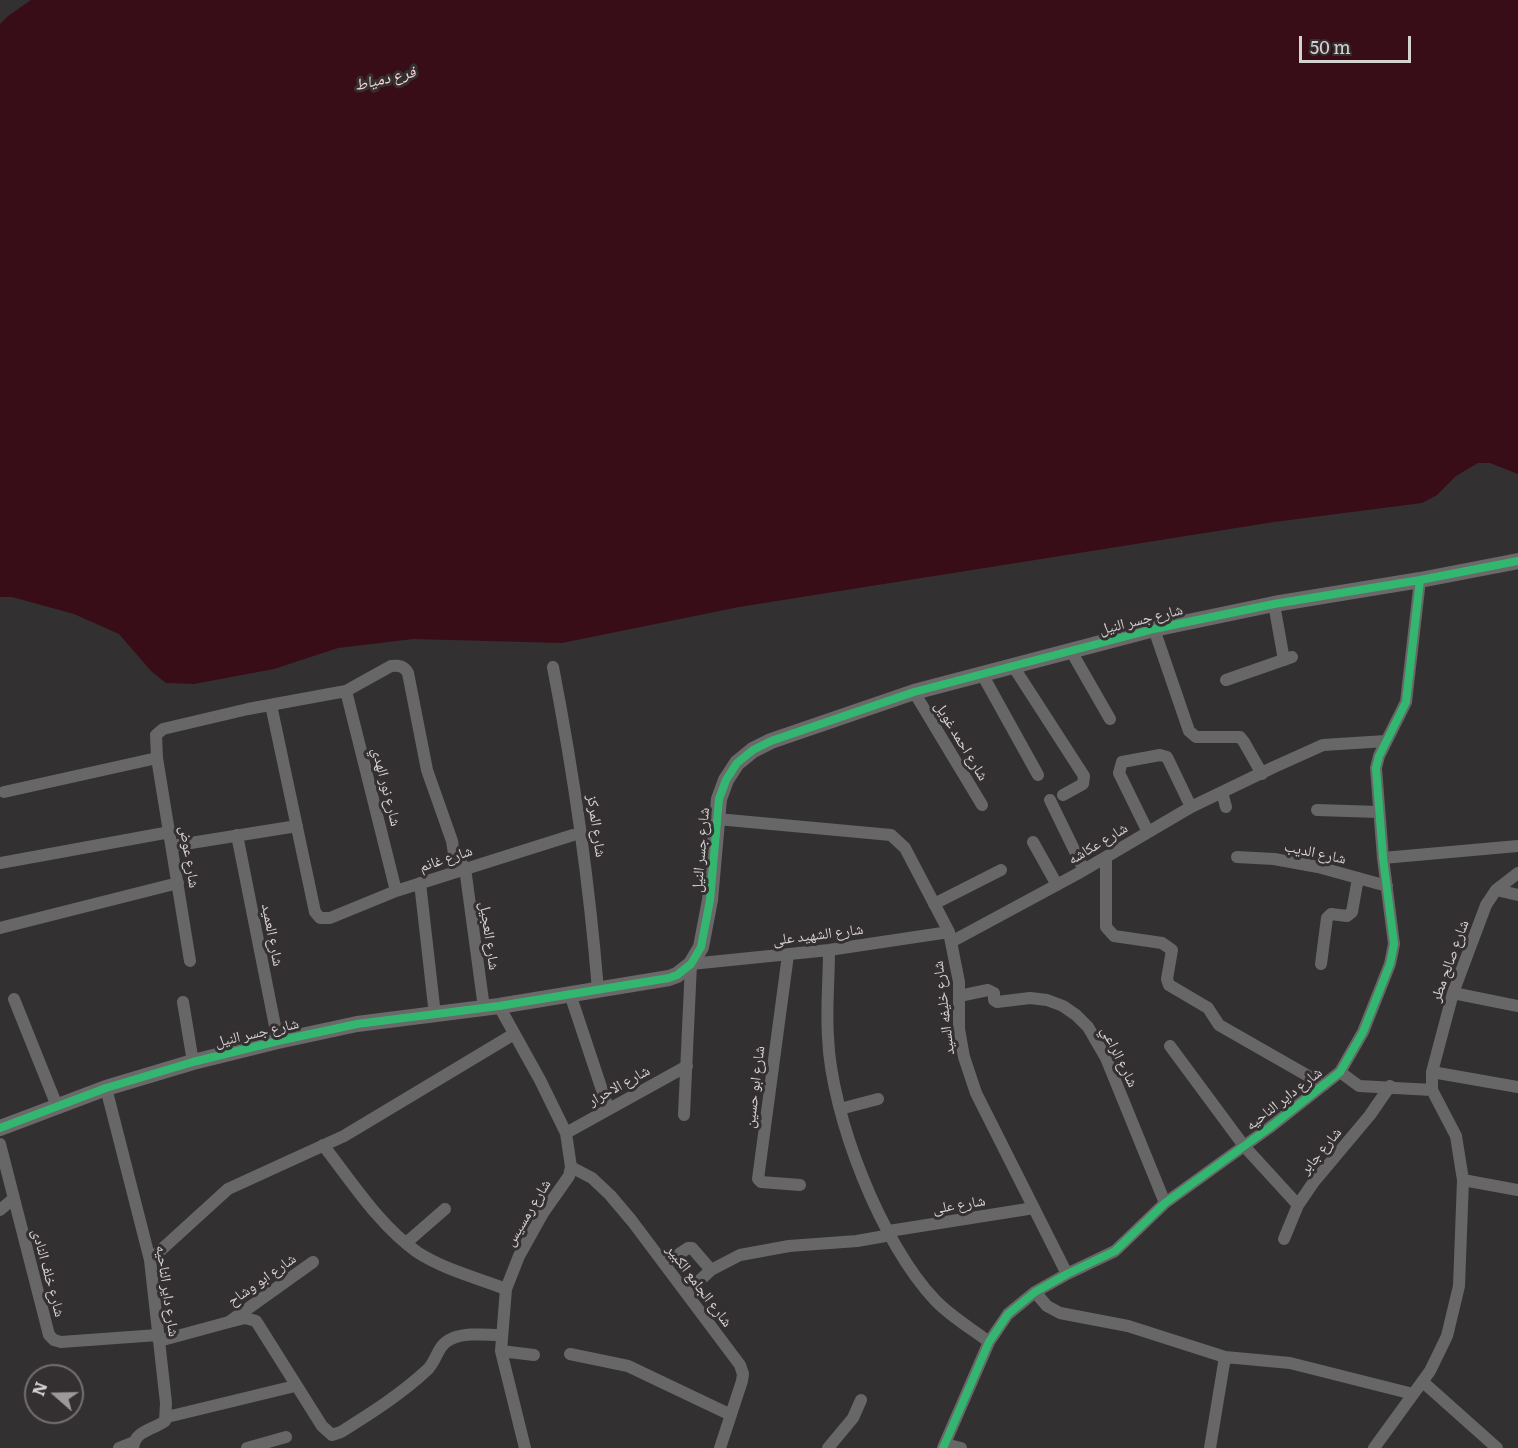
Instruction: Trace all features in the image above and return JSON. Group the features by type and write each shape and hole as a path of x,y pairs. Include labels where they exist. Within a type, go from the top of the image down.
{"street":[{"name":"شارع جسر النيل","path":"0,1128 106,1088 193,1062 278,1041 357,1024 492,1007 669,978 685,970 701,947 710,900 719,799 726,780 737,763 753,750 771,741 914,692 1154,629 1274,604 1518,561"},
{"name":"شارع داير الناحيه","path":"944,1446 989,1342 1008,1314 1035,1292 1115,1251 1165,1203 1340,1072 1364,1032 1394,944 1383,858 1376,768 1379,756 1406,702 1420,580"},
{"path":"1226,680 1288,658 1274,604"},
{"path":"1154,629 1189,731 1196,737 1240,737 1262,774"},
{"path":"1071,651 1110,718"},
{"name":"شارع العجيل","path":"346,691 391,666 398,665 406,670 427,770 452,841 454,854 465,868 492,1007"},
{"path":"1013,666 1084,776 1083,784 1063,795"},
{"name":"شارع المركز","path":"553,667 582,827 598,990"},
{"path":"982,674 1038,775"},
{"path":"172,846 297,826 271,705 346,691"},
{"name":"شارع نور الهدي","path":"346,691 396,891"},
{"name":"شارع احمد غويل","path":"914,692 982,805"},
{"name":"شارع عوض","path":"190,961 155,738 163,729 271,705"},
{"name":"شارع عكاشه","path":"950,937 1057,885 1191,807 1323,745 1386,741"},
{"path":"1148,832 1119,773 1122,762 1160,755 1167,757 1191,807"},
{"path":"4,792 158,758"},
{"path":"1222,792 1226,807"},
{"path":"1050,800 1084,870"},
{"path":"1317,810 1379,812"},
{"name":"شارع خليفه السيد","path":"717,819 891,835 905,848 950,937 959,982 959,1029 964,1058 976,1094 1067,1274"},
{"name":"شارع غانم","path":"297,826 315,912 320,918 330,918 396,891 573,835"},
{"path":"0,863 170,832"},
{"name":"شارع العميد","path":"237,835 278,1041"},
{"path":"1033,842 1057,885"},
{"path":"1383,858 1518,846"},
{"name":"شارع داير الناحيه","path":"1106,857 1106,922 1110,934 1168,946 1172,950 1167,978 1169,985 1208,1008 1219,1025 1324,1085"},
{"name":"شارع الديب","path":"1236,857 1274,859 1307,865 1387,886"},
{"path":"934,904 1001,870"},
{"name":"شارع صالح مطر","path":"1432,1089 1432,1072 1453,993 1486,905 1496,890 1518,873"},
{"path":"1321,964 1327,918 1331,914 1347,916 1352,912 1358,878"},
{"path":"0,928 178,883"},
{"path":"420,883 435,1015"},
{"path":"1496,890 1518,895"},
{"name":"شارع الشهيد على","path":"691,964 950,937"},
{"path":"829,950 828,1038 833,1083 861,1176 907,1264 936,1301 989,1342"},
{"name":"شارع ابو حسين","path":"788,955 758,1179 761,1182 800,1185"},
{"path":"684,1115 691,964"},
{"name":"شارع الراعي","path":"959,996 988,990 994,993 994,1000 997,1002 1030,998 1047,1000 1077,1015 1088,1027 1106,1058 1165,1203"},
{"path":"1453,993 1518,1006"},
{"path":"570,994 608,1108"},
{"path":"14,999 57,1106"},
{"path":"183,1002 193,1062"},
{"path":"492,1007 514,1034 540,1080 566,1133 571,1167"},
{"path":"150,1260 228,1189 344,1136 514,1034"},
{"path":"1170,1046 1244,1146 1298,1205"},
{"name":"شارع الاحرار","path":"566,1133 687,1066"},
{"path":"1340,1072 1359,1086 1432,1089 1456,1136 1462,1180 1459,1286 1443,1347 1423,1382 1374,1448"},
{"path":"1432,1072 1518,1087"},
{"name":"شارع جابر","path":"1284,1239 1298,1205 1370,1115 1390,1086"},
{"name":"شارع داير الناحيه","path":"106,1088 150,1260 167,1417"},
{"path":"840,1109 878,1099"},
{"name":"شارع خلف النادى","path":"0,1144 49,1335 54,1340 62,1342 159,1338"},
{"path":"323,1145 382,1220 406,1243 419,1253 444,1265 506,1288"},
{"name":"شارع الجامع الكبير","path":"571,1167 603,1186 632,1221 742,1370 742,1381 720,1448"},
{"name":"شارع رمسيس","path":"525,1448 501,1351 506,1288 519,1256 543,1213 569,1176 571,1167"},
{"path":"1462,1180 1518,1190"},
{"path":"0,1210 13,1199"},
{"name":"شارع على","path":"686,1293 711,1270 740,1255 789,1246 857,1241 890,1233 1034,1208"},
{"path":"406,1243 445,1209"},
{"path":"664,1264 688,1248 692,1248 711,1270"},
{"name":"شارع ابو وشاح","path":"159,1338 229,1322 313,1262"},
{"path":"1035,1292 1047,1306 1060,1313 1128,1326 1224,1357 1290,1363 1413,1394"},
{"path":"229,1322 245,1318 256,1322 322,1426 328,1433 336,1434 402,1393 432,1365 445,1342 463,1335 502,1335"},
{"path":"501,1351 534,1355"},
{"path":"570,1354 628,1366 731,1414"},
{"path":"1210,1448 1224,1357"},
{"path":"1423,1382 1497,1448"},
{"path":"119,1448 133,1445 138,1435 163,1423 167,1417 295,1386"},
{"path":"828,1448 853,1418 861,1400"},
{"path":"247,1448 286,1437"},
{"path":"944,1446 961,1448"}],"water":[{"name":"فرع دمياط","path":"31,0 1518,0 1518,474 1490,463 1478,463 1456,476 1437,495 1422,503 1274,522 739,607 562,643 413,639 338,648 274,669 194,684 166,683 151,671 119,634 74,614 12,597 0,597 0,24"}],"cycle path":[{"path":"0,1128 106,1088 193,1062 278,1041 357,1024 499,1006 669,978 691,964 701,947 710,900 719,799 726,780 737,763 753,750 771,741 914,692 1154,629 1274,604 1518,561"},
{"path":"943,1448 989,1342 1008,1314 1035,1292 1115,1251 1165,1203 1269,1128 1340,1072 1363,1032 1390,964 1394,944 1383,858 1376,768 1379,756 1406,702 1420,580"}]}
